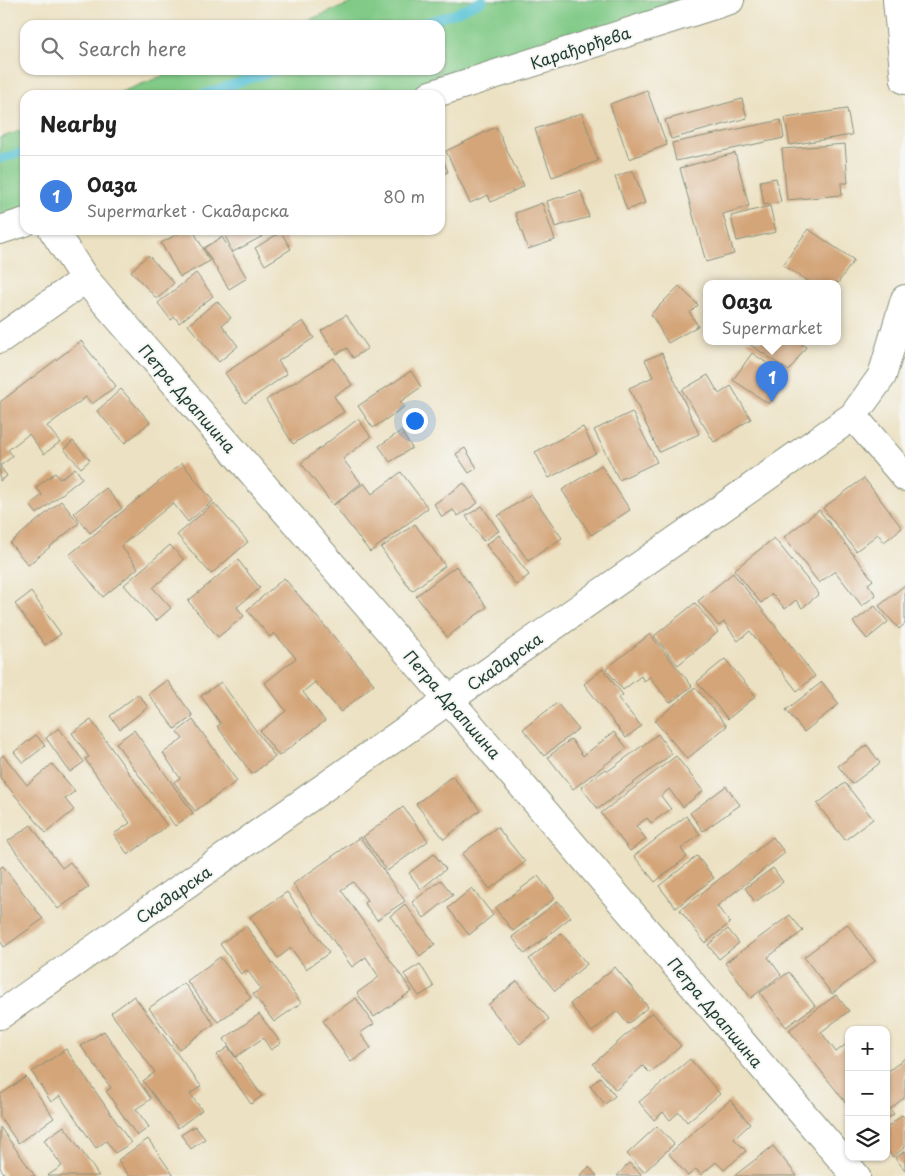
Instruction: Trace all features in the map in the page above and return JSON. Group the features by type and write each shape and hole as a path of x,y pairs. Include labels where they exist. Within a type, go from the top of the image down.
{"street":[{"name":"Карађорђева","path":"445,90 730,0"},
{"path":"897,0 905,80"},
{"path":"0,230 20,224"},
{"name":"Петра Драпшина","path":"56,235 85,279 449,700 856,1176"},
{"path":"0,339 85,279"},
{"name":"Скадарска","path":"0,1015 853,416 893,377 905,299"},
{"path":"853,416 905,477"}],"green space":[{"path":"360,0 746,0 690,19 445,93 445,90 126,90 165,75 445,75 445,20 308,20"},
{"path":"20,131 20,223 0,229 0,138"}],"building":[{"path":"647,90 667,145 629,159 610,104"},
{"path":"742,99 747,118 671,139 665,120"},
{"path":"847,109 852,135 790,145 785,118"},
{"path":"582,113 598,161 552,177 535,129"},
{"path":"781,120 784,138 676,161 672,143"},
{"path":"496,127 524,186 491,202 488,195 470,203 446,151"},
{"path":"845,144 848,183 841,183 842,195 787,200 782,149"},
{"path":"735,153 749,206 723,214 734,254 706,262 680,168"},
{"path":"633,170 645,203 627,210 615,177"},
{"path":"776,178 781,202 764,205 760,181"},
{"path":"581,191 589,217 555,227 547,201"},
{"path":"542,203 555,240 528,249 515,213"},
{"path":"770,206 776,232 737,241 731,216"},
{"path":"808,229 854,260 840,280 806,280 783,265"},
{"path":"176,235 196,235 210,261 180,277 161,243"},
{"path":"224,235 265,235 233,252"},
{"path":"276,235 283,235 291,249 265,265 255,248"},
{"path":"222,237 247,278 229,289 204,248"},
{"path":"148,255 174,283 157,299 131,271"},
{"path":"196,273 213,296 179,323 175,317 171,320 158,303"},
{"path":"679,286 698,305 690,313 698,326 668,343 651,314"},
{"path":"217,301 231,318 222,325 238,346 219,362 188,325"},
{"path":"346,315 368,348 353,358 347,348 337,354 321,331"},
{"path":"303,321 314,338 278,361 287,374 245,403 225,373"},
{"path":"81,341 116,386 92,404 86,397 47,426 60,442 44,454 29,434 8,450 13,456 0,466 0,402"},
{"path":"751,345 803,345 806,347 789,371"},
{"path":"662,353 699,434 659,452 629,388 653,377 645,360"},
{"path":"752,353 787,377 769,404 733,380"},
{"path":"334,358 352,385 334,396 344,412 293,444 266,400"},
{"path":"411,371 421,387 400,402 404,407 373,428 358,406"},
{"path":"708,375 719,394 731,386 751,419 714,442 682,390"},
{"path":"121,389 150,422 125,443 97,411"},
{"path":"632,412 657,462 619,480 594,430"},
{"path":"358,419 371,437 343,459 361,483 333,505 301,463"},
{"path":"583,427 596,453 549,478 535,452"},
{"path":"401,431 412,448 390,462 379,446"},
{"path":"73,441 90,460 81,468 64,449"},
{"path":"465,448 477,468 469,473 456,454"},
{"path":"182,463 213,501 188,522 173,503 121,546 138,568 103,597 69,555"},
{"path":"601,465 630,510 591,535 562,490"},
{"path":"0,466 7,476 0,481"},
{"path":"75,468 82,478 37,514 30,505 42,495 36,487 55,473 60,479"},
{"path":"401,472 428,508 370,552 334,505 364,483 372,494"},
{"path":"864,478 902,528 884,542 878,534 856,551 823,508"},
{"path":"464,483 478,503 458,516 453,510 442,517 434,504"},
{"path":"106,488 122,508 90,533 74,513"},
{"path":"531,494 562,538 528,561 498,516"},
{"path":"61,501 79,523 28,565 10,543"},
{"path":"214,503 248,542 211,574 177,535"},
{"path":"482,506 499,531 483,541 466,516"},
{"path":"819,510 873,580 868,584 876,595 862,606 835,571 819,583 784,537"},
{"path":"415,524 445,566 412,591 381,548"},
{"path":"499,535 529,575 516,585 486,545"},
{"path":"774,538 819,594 802,608 796,600 785,609 772,594 761,603 734,570"},
{"path":"170,545 184,560 153,588 171,608 156,621 124,585"},
{"path":"238,560 260,588 237,607 244,616 218,637 188,601"},
{"path":"456,566 487,607 447,637 416,596"},
{"path":"733,573 815,676 797,691 750,631 738,641 724,622 719,626 698,601"},
{"path":"284,578 374,684 341,712 315,682 303,692 325,721 279,756 260,731 286,711 265,683 296,658 274,633 270,637 247,610"},
{"path":"905,585 905,624 899,629 879,606"},
{"path":"31,592 61,634 45,645 15,604"},
{"path":"695,603 718,632 678,665 654,636"},
{"path":"875,606 888,622 867,639 853,622"},
{"path":"650,634 692,686 670,703 650,677 644,681 641,676 623,690 606,669"},
{"path":"725,659 756,696 728,719 697,682"},
{"path":"603,669 623,695 618,698 641,726 626,738 584,684"},
{"path":"167,680 193,716 175,729 148,694"},
{"path":"221,682 275,757 252,774 217,726 221,724 201,696"},
{"path":"822,682 839,704 804,732 786,710"},
{"path":"695,687 727,726 687,759 655,721"},
{"path":"138,694 148,707 120,729 110,716"},
{"path":"557,703 578,729 544,756 523,729"},
{"path":"91,720 167,826 128,855 114,834 130,823 85,759 89,757 72,733"},
{"path":"193,720 237,781 195,811 174,782 180,778 163,753 183,739 177,732"},
{"path":"59,728 84,762 70,772 46,738"},
{"path":"134,730 193,813 175,826 116,743"},
{"path":"614,732 627,748 573,789 548,757 571,739 583,756"},
{"path":"658,734 672,754 598,809 581,787 606,769 608,771"},
{"path":"36,735 45,746 23,763 14,752"},
{"path":"867,745 880,763 852,784 838,766"},
{"path":"3,755 27,785 52,764 75,791 65,799 74,810 46,833 0,777 0,758"},
{"path":"676,756 703,791 683,807 669,789 661,796 671,809 651,823 647,818 636,826 646,839 630,851 601,813"},
{"path":"452,776 480,810 444,839 416,804"},
{"path":"845,783 873,819 845,840 817,804"},
{"path":"726,786 740,805 703,831 690,813"},
{"path":"403,807 428,841 387,871 363,837"},
{"path":"686,816 700,834 681,849 687,857 655,882 634,856"},
{"path":"31,825 62,868 70,862 89,887 58,909 8,841"},
{"path":"497,827 525,862 490,889 462,854"},
{"path":"360,837 405,901 377,920 364,903 367,900 353,882 341,890 412,991 374,1017 357,993 379,977 366,957 352,967 293,884"},
{"path":"773,837 785,853 717,906 730,923 705,943 680,910"},
{"path":"434,854 446,869 421,889 409,873"},
{"path":"697,856 714,878 676,908 659,886"},
{"path":"3,866 43,919 4,947 0,941 0,868"},
{"path":"773,868 783,882 755,902 745,888"},
{"path":"538,876 555,898 513,931 495,908"},
{"path":"441,880 453,895 424,918 412,902"},
{"path":"472,888 493,915 469,935 448,908"},
{"path":"287,892 329,953 306,969 291,948 278,958 250,917"},
{"path":"558,901 571,917 525,954 512,937"},
{"path":"405,904 435,944 420,956 390,916"},
{"path":"790,915 803,931 768,957 781,975 751,998 725,963"},
{"path":"847,924 875,961 832,994 804,957"},
{"path":"246,926 301,1003 274,1022 253,994 261,989 247,970 241,974 220,944"},
{"path":"728,929 739,943 719,959 708,945"},
{"path":"561,933 587,964 555,991 529,959"},
{"path":"220,957 251,998 218,1022 187,981"},
{"path":"420,964 434,987 419,996 404,974"},
{"path":"615,967 648,1007 628,1024 617,1011 592,1032 570,1004"},
{"path":"789,972 815,1006 786,1027 760,993"},
{"path":"517,981 549,1019 520,1044 488,1005"},
{"path":"184,983 214,1024 179,1049 149,1008"},
{"path":"836,995 849,1011 821,1032 836,1052 845,1045 845,1102 789,1030"},
{"path":"134,996 201,1086 190,1094 202,1110 178,1128 143,1081 155,1072 111,1013"},
{"path":"356,998 374,1024 360,1033 371,1048 351,1062 323,1021"},
{"path":"652,1012 681,1046 650,1073 643,1066 616,1090 593,1064"},
{"path":"259,1014 281,1043 271,1050 263,1038 236,1057 224,1039"},
{"path":"104,1031 151,1099 136,1109 149,1127 137,1136 106,1091 111,1088 81,1046"},
{"path":"228,1047 262,1096 251,1104 217,1055"},
{"path":"66,1049 131,1143 115,1153 106,1141 96,1148 60,1096 51,1102 32,1072"},
{"path":"905,1058 905,1097 890,1109 890,1071"},
{"path":"690,1059 720,1094 687,1122 679,1112 670,1120 663,1112 654,1120 639,1102"},
{"path":"26,1077 54,1118 18,1143 0,1117 0,1095"},
{"path":"600,1077 615,1096 605,1104 590,1086"},
{"path":"730,1100 750,1124 734,1139 746,1151 724,1170 716,1162 701,1175 696,1169 688,1176 669,1154"},
{"path":"890,1109 894,1114 890,1117"},
{"path":"902,1115 905,1118 905,1147 893,1157 890,1154 890,1125"},
{"path":"64,1126 99,1176 47,1176 62,1166 44,1140"},
{"path":"195,1126 205,1139 191,1149 181,1135"},
{"path":"657,1126 674,1144 644,1172 627,1154"},
{"path":"0,1127 35,1176 6,1176 0,1168"},
{"path":"148,1139 174,1176 129,1176 118,1160"},
{"path":"773,1146 797,1176 734,1176"},
{"path":"905,1151 905,1170 895,1158"},
{"path":"629,1163 641,1174 639,1176 617,1176"},
{"path":"589,1167 597,1176 579,1176"}],"waterway":[{"path":"433,20 456,13 483,0"},
{"path":"215,90 262,75"},
{"path":"0,159 20,153"}],"place":[{"name":"Оаза","path":"772,402"}]}
